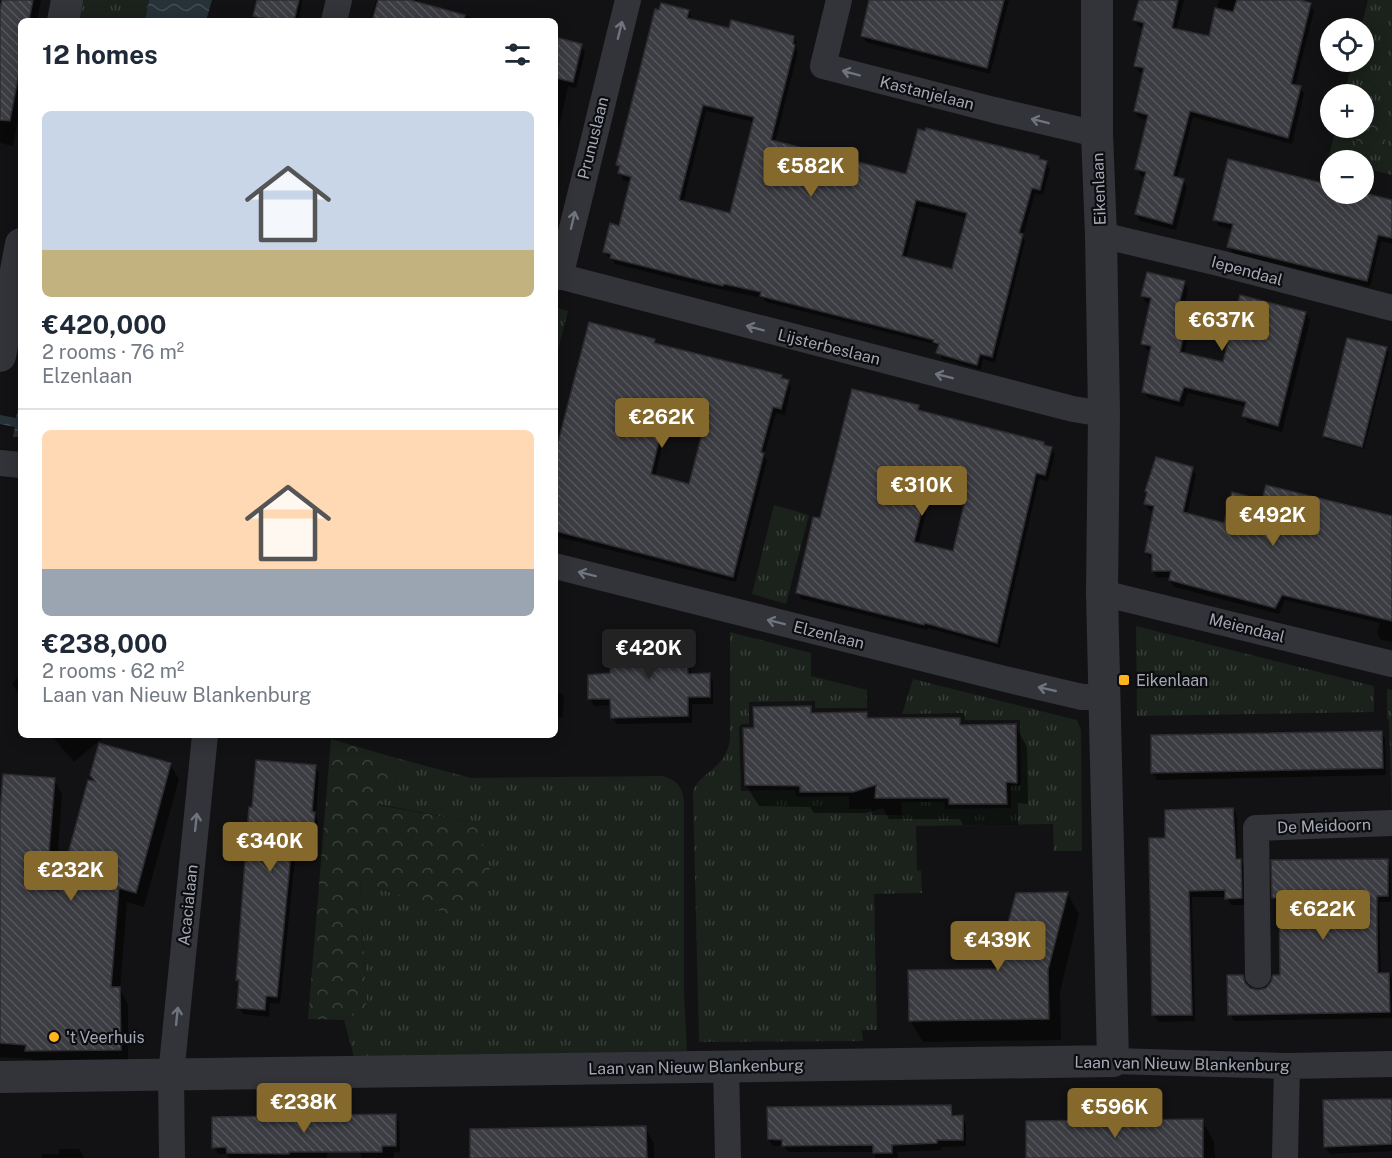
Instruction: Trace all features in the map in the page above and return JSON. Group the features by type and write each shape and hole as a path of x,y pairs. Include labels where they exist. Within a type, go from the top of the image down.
{"street":[{"path":"64,18 67,0"},
{"path":"335,18 339,0"},
{"name":"Prunuslaan","path":"558,272 628,0"},
{"name":"Kastanjelaan","path":"839,0 823,66 1097,134"},
{"name":"Eikenlaan","path":"1097,0 1097,134 1104,414 1102,593 1113,1061"},
{"name":"Iependaal","path":"1101,235 1392,308"},
{"path":"1,349 18,260"},
{"name":"Lijsterbeslaan","path":"558,276 1000,391 1073,409 1104,414"},
{"path":"0,464 18,465"},
{"name":"Elzenlaan","path":"558,567 1005,679 1082,697 1105,698"},
{"name":"Meiendaal","path":"1102,593 1392,664"},
{"name":"Acacialaan","path":"172,1158 171,1075 204,738"},
{"name":"De Meidoorn","path":"1258,975 1256,828 1392,823"},
{"name":"Laan van Nieuw Blankenburg","path":"0,1077 1113,1061 1287,1066 1392,1064"},
{"path":"726,1066 728,1158"},
{"path":"1286,1158 1287,1066"}],"green space":[{"path":"83,0 149,0 146,18 80,18"},
{"path":"1368,0 1392,0 1392,175 1374,170 1374,150 1330,150 1333,138 1374,138 1374,84 1346,84 1350,72 1374,72 1374,18 1364,18"},
{"path":"1374,123 1389,127 1382,152 1356,146 1358,138 1374,138"},
{"path":"558,308 568,311 558,349"},
{"path":"774,505 809,515 786,604 752,594"},
{"path":"1136,626 1374,686 1374,712 1137,716"},
{"path":"730,632 811,653 811,676 867,690 867,708 815,708 815,701 749,702 749,724 742,724 739,727 741,791 795,790 796,797 849,796 849,809 872,809 872,815 902,815 901,802 944,802 945,809 1011,808 1011,786 1021,785 1020,720 965,720 964,713 902,714 913,679 1077,720 1081,730 1082,851 1054,851 1053,824 916,826 917,870 921,871 922,893 874,894 877,1030 862,1030 863,1041 699,1042 693,793 700,780 723,758 730,741"},
{"path":"1387,689 1392,690 1392,816 1389,720 1387,719"},
{"path":"331,739 389,756 397,778 378,805 477,823 494,885 448,914 360,881 367,1012 355,1012 344,1020 308,1019"},
{"path":"389,756 471,778 663,776 676,783 681,789 684,803 684,993 687,1051 354,1057 344,1020 355,1012 367,1011 360,881 448,914 476,823 378,804 397,778"}],"water":[{"path":"149,0 212,0 207,18 146,18"},
{"path":"18,409 18,437 13,437 15,427 0,424 0,415 16,418"}],"building":[{"path":"2,0 33,0 30,18 18,18 18,78 10,121 0,120 0,9"},
{"path":"257,0 299,0 295,18 253,16"},
{"path":"378,0 410,0 465,15 464,18 373,18"},
{"path":"869,0 1004,0 987,68 861,36"},
{"path":"1139,0 1178,0 1172,28 1209,36 1215,8 1233,12 1237,0 1300,0 1311,3 1291,84 1301,86 1288,138 1190,111 1173,176 1184,179 1172,224 1135,214 1146,172 1135,169 1148,115 1134,111 1144,68 1134,66 1144,23 1133,20"},
{"path":"661,3 689,10 687,18 729,28 731,20 794,36 793,44 795,45 771,140 906,174 918,129 925,131 926,128 1039,156 1039,159 1047,161 1040,190 1032,188 1019,233 1023,234 992,357 980,354 977,365 936,353 939,344 933,342 934,340 760,296 761,292 724,284 723,286 610,258 611,254 603,252 610,223 619,226 631,177 618,173 620,166 616,165 655,9 659,10","holes":["703,105 754,117 730,213 679,200","916,200 967,213 952,269 902,256"]},
{"path":"558,38 582,44 573,82 558,79"},
{"path":"1228,159 1320,182 1320,204 1374,204 1374,196 1392,200 1392,238 1378,235 1367,281 1227,247 1233,224 1213,220"},
{"path":"1147,272 1185,281 1179,304 1190,307 1180,352 1223,362 1240,295 1306,312 1278,426 1242,416 1246,402 1184,387 1179,401 1142,392 1151,346 1141,344 1151,298 1141,296"},
{"path":"589,322 655,339 654,343 782,375 781,378 789,380 781,409 773,407 733,577 558,532 558,442","holes":["664,420 703,430 689,484 651,474"]},
{"path":"1347,338 1387,347 1362,447 1323,436"},
{"path":"852,389 919,405 918,410 1044,442 1044,445 1052,447 1045,475 1036,473 997,643 925,623 924,625 796,593 813,517 820,518","holes":["928,486 966,496 953,551 914,542"]},
{"path":"1156,457 1193,467 1183,512 1224,523 1232,492 1262,500 1266,485 1392,516 1392,621 1282,595 1275,608 1169,580 1171,571 1152,571 1152,554 1145,552 1154,506 1144,504 1147,492 1145,491"},
{"path":"680,639 680,652 687,652 688,674 710,673 710,697 688,697 688,716 611,718 610,699 588,699 588,675 610,673 610,654 617,653 617,640"},
{"path":"811,706 811,713 867,712 867,718 960,718 960,725 1016,724 1017,783 1006,782 1007,804 949,804 949,798 875,798 876,785 853,792 800,792 800,786 745,785 743,728 754,728 753,707"},
{"path":"1382,731 1383,768 1151,773 1151,735"},
{"path":"99,743 171,763 136,893 119,888 111,987 120,987 121,1050 25,1051 26,1045 0,1043 0,813 3,774 55,778 46,889 58,891 88,780 95,781 90,775"},
{"path":"256,760 316,765 312,812 315,812 313,835 293,833 277,997 266,996 265,1010 237,1008 239,980 236,980 249,807 252,807"},
{"path":"1233,808 1236,859 1241,859 1242,898 1225,899 1225,890 1189,891 1192,1015 1152,1015 1149,838 1165,838 1165,810"},
{"path":"1388,859 1388,896 1377,896 1377,937 1378,973 1389,973 1390,1012 1228,1015 1227,975 1243,975 1245,983 1250,988 1258,990 1266,988 1273,975 1280,975 1279,898 1272,898 1271,860"},
{"path":"1068,892 1048,970 1049,1019 909,1021 908,970 996,969 1016,893"},
{"path":"1392,1099 1392,1144 1324,1147 1323,1100"},
{"path":"951,1105 952,1116 963,1115 963,1140 937,1140 937,1143 892,1145 892,1153 873,1153 873,1145 782,1146 782,1140 768,1139 767,1107"},
{"path":"396,1114 396,1146 382,1146 382,1152 227,1153 226,1147 212,1148 212,1117"},
{"path":"1203,1119 1203,1158 1026,1158 1026,1121"},
{"path":"646,1126 647,1158 470,1158 470,1129"}],"place":[{"name":"Eikenlaan","path":"1124,680"},
{"name":"'t Veerhuis","path":"54,1037"}]}
